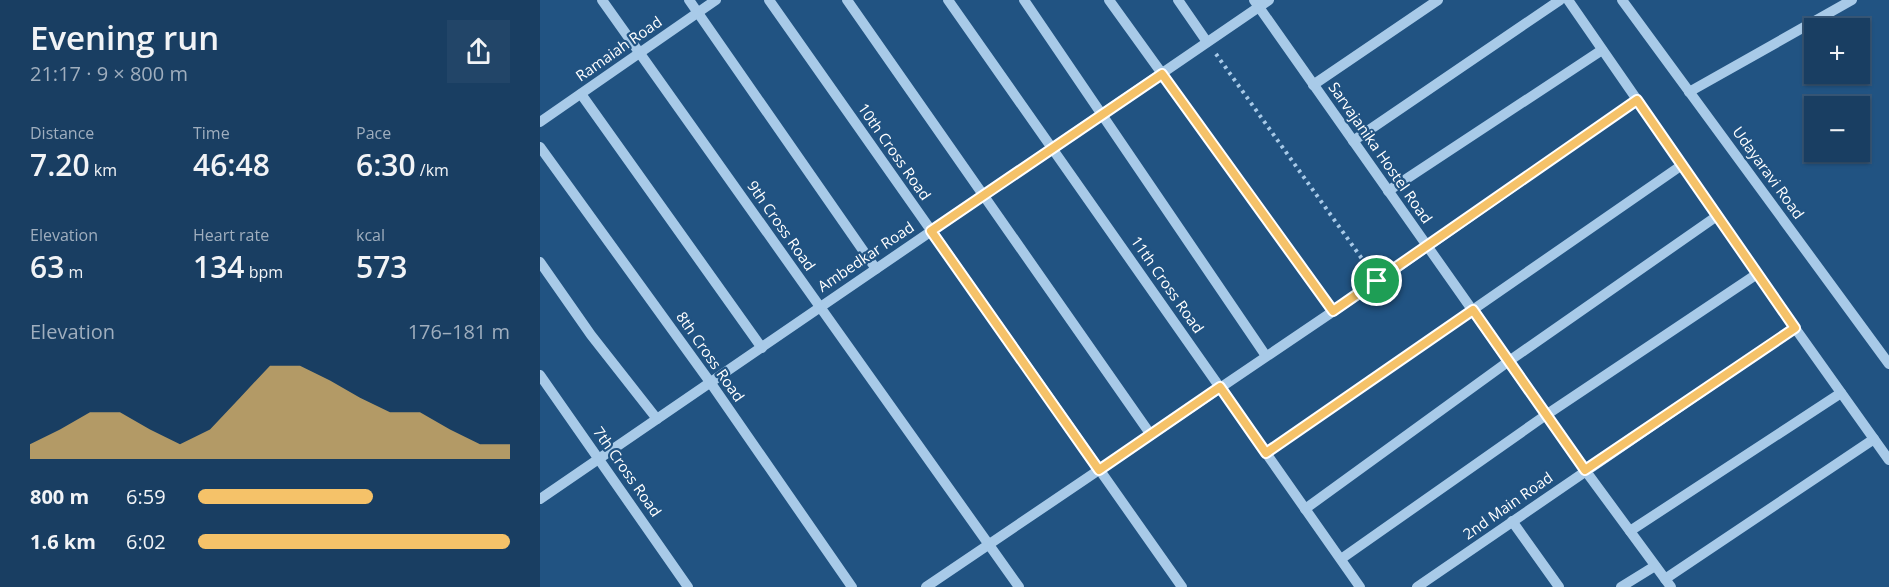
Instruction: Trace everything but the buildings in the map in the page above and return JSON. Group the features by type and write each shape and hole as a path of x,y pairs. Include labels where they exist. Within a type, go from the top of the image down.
{"street":[{"name":"9th Cross Road","path":"602,0 1019,587"},
{"path":"689,0 876,269"},
{"name":"Ramaiah Road","path":"540,122 716,0"},
{"name":"10th Cross Road","path":"769,0 1182,587"},
{"path":"847,0 1151,435"},
{"name":"11th Cross Road","path":"948,0 1360,587"},
{"path":"1024,0 1266,356"},
{"path":"1109,0 1333,311"},
{"path":"1178,0 1207,42"},
{"name":"Ambedkar Road","path":"540,499 1162,74 1256,4 1269,0"},
{"path":"1314,85 1438,0"},
{"path":"1353,141 1560,0"},
{"path":"1568,0 1757,274 1889,460"},
{"name":"Udayaravi Road","path":"1622,0 1889,364"},
{"path":"1689,92 1852,0"},
{"name":"Sarvajanika Hostel Road","path":"1256,4 1585,470 1668,583"},
{"path":"1388,191 1602,50"},
{"path":"581,94 762,348"},
{"path":"926,587 1428,247 1637,100"},
{"name":"8th Cross Road","path":"540,147 710,382 852,587"},
{"path":"1266,453 1682,165"},
{"path":"1305,509 1509,361 1717,216"},
{"path":"540,262 591,335 657,419"},
{"path":"1341,560 1546,415 1757,274"},
{"name":"2nd Main Road","path":"1417,587 1795,328"},
{"name":"7th Cross Road","path":"540,375 688,587"},
{"path":"1630,531 1841,393"},
{"path":"1668,583 1874,439"},
{"path":"1512,521 1559,587"},
{"path":"1621,587 1655,566"}],"path":[{"path":"1207,42 1377,281"}],"route":[{"path":"1162,74 1333,311 1377,281 1637,100 1795,328 1585,470 1473,310 1266,453 1220,387 1099,470 931,231 1162,74"}]}
